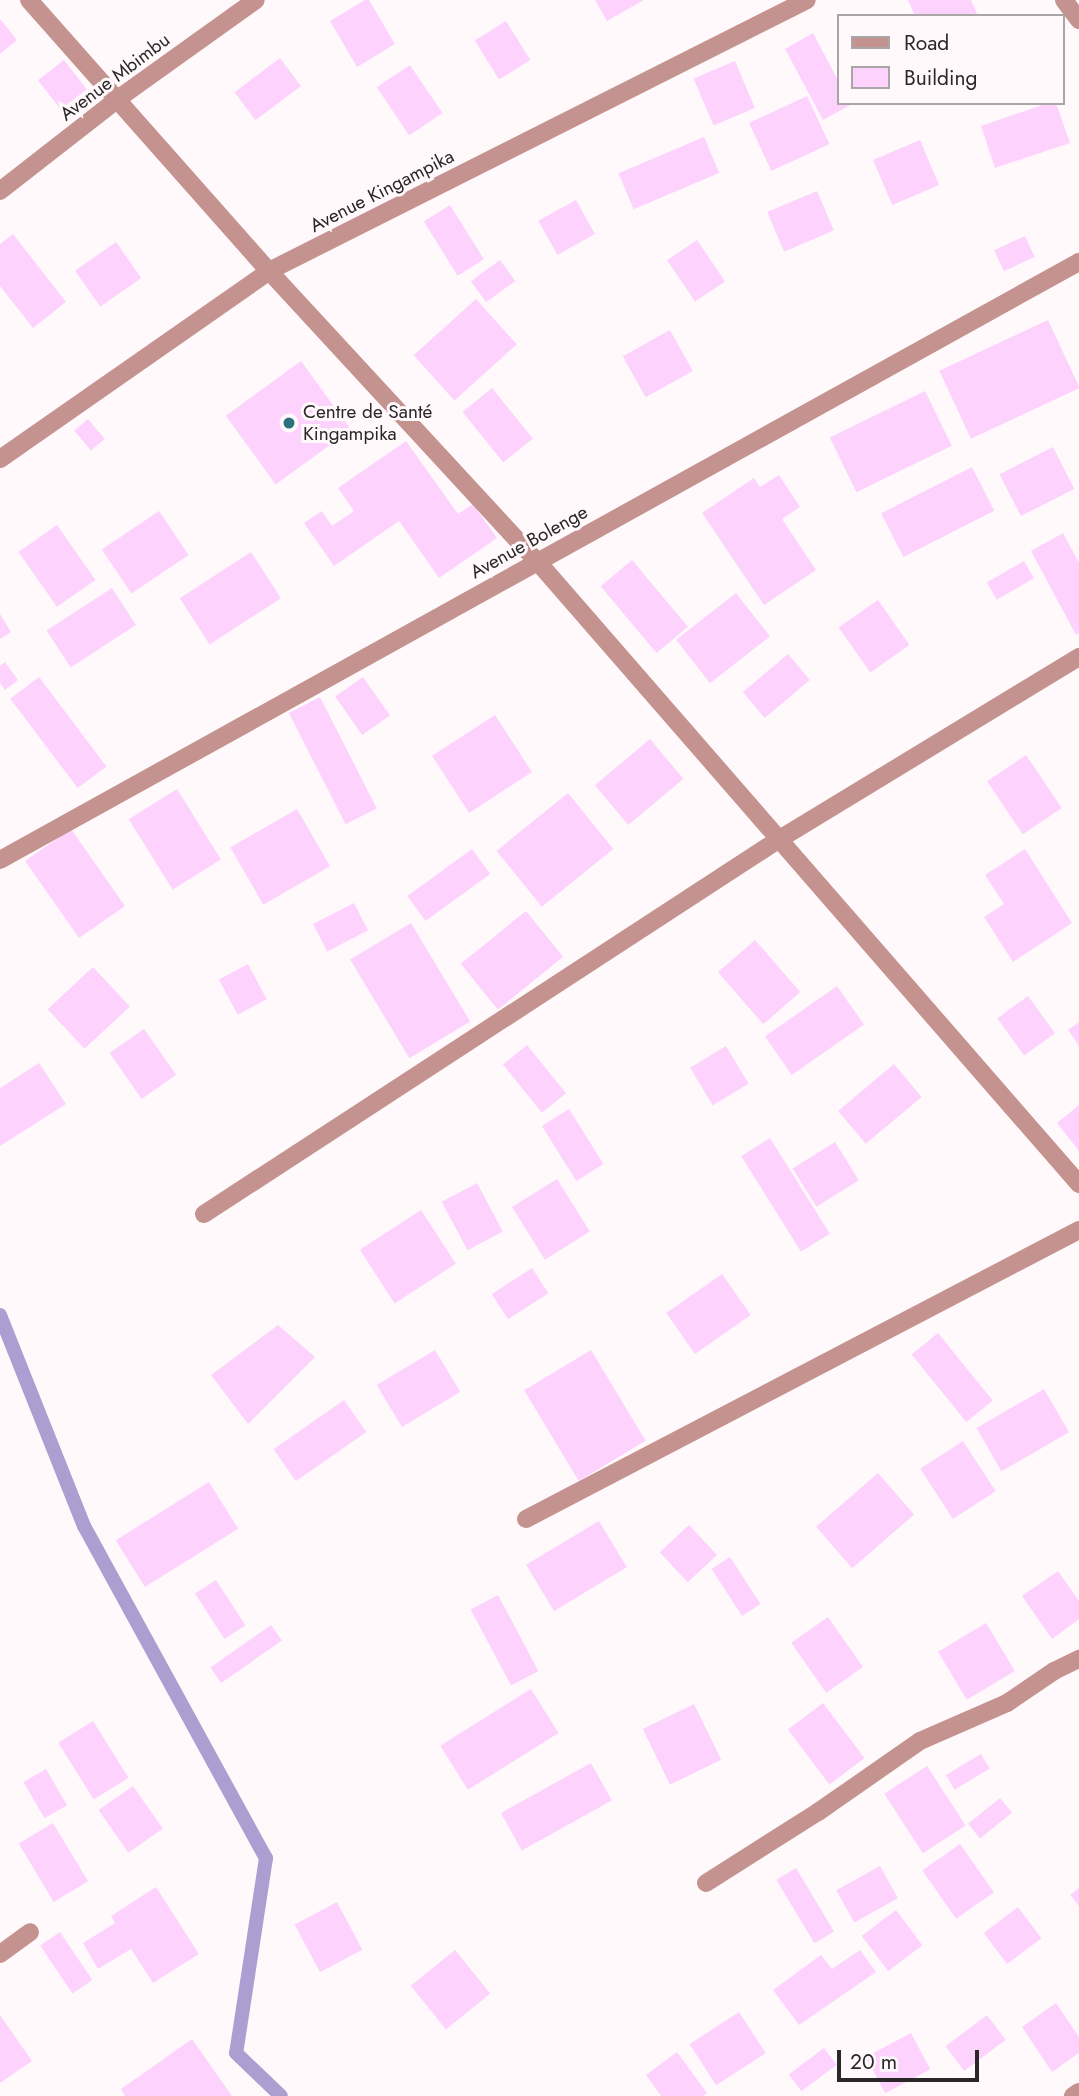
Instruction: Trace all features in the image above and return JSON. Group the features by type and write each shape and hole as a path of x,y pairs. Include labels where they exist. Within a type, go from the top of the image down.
{"street":[{"path":"29,0 119,98 269,271 537,561 1079,1184"},
{"name":"Avenue Mbimbu","path":"0,191 119,98 256,0"},
{"name":"Avenue Kingampika","path":"0,458 269,271 807,0"},
{"path":"1064,0 1079,20"},
{"name":"Avenue Bolenge","path":"0,860 1079,262"},
{"path":"204,1214 778,840 1079,657"},
{"path":"526,1519 1079,1230"},
{"path":"706,1883 818,1812 920,1741 1007,1703 1054,1671 1079,1659"},
{"path":"0,1954 30,1932"},
{"path":"1073,2096 1079,2092"}],"building":[{"path":"369,0 395,44 357,67 330,21"},
{"path":"595,0 644,0 607,21"},
{"path":"908,0 971,0 977,14 914,14"},
{"path":"0,19 17,40 0,54"},
{"path":"506,21 530,60 499,80 475,41"},
{"path":"813,33 838,80 838,105 850,105 823,120 785,49"},
{"path":"280,58 301,86 256,120 234,92"},
{"path":"64,60 87,89 61,109 38,80"},
{"path":"735,61 755,108 714,126 694,79"},
{"path":"410,65 442,113 409,135 377,87"},
{"path":"807,96 829,144 771,171 749,123"},
{"path":"1042,105 1057,105 1070,143 995,168 981,126"},
{"path":"704,137 719,173 634,209 618,173"},
{"path":"920,140 939,185 892,205 873,160"},
{"path":"817,191 834,231 784,252 767,212"},
{"path":"576,200 595,234 557,255 538,221"},
{"path":"450,205 484,259 458,276 424,221"},
{"path":"13,234 66,302 33,328 0,286 0,244"},
{"path":"1025,236 1035,257 1004,271 994,250"},
{"path":"697,240 725,281 695,302 667,260"},
{"path":"116,242 141,278 100,307 75,271"},
{"path":"500,260 515,281 486,302 471,281"},
{"path":"476,299 517,344 454,401 414,355"},
{"path":"1048,320 1079,388 971,439 939,371"},
{"path":"670,330 693,371 646,397 623,356"},
{"name":"Centre de Santé Kingampika","path":"301,361 351,430 276,484 226,416"},
{"path":"492,388 533,439 503,462 462,412"},
{"path":"925,391 952,446 856,492 830,437"},
{"path":"88,419 105,439 91,450 74,431"},
{"path":"406,441 458,514 473,504 497,538 439,578 399,521 334,566 304,523 322,511 332,526 354,511 338,488"},
{"path":"1053,447 1074,489 1021,516 1000,474"},
{"path":"972,467 994,511 903,557 881,513"},
{"path":"779,475 800,507 782,519 816,570 764,605 702,513 754,478 760,487"},
{"path":"159,511 189,555 131,594 102,550"},
{"path":"57,525 95,580 57,607 18,552"},
{"path":"1063,533 1079,563 1079,633 1076,635 1031,551"},
{"path":"251,552 281,598 210,644 180,598"},
{"path":"632,560 688,627 657,653 601,586"},
{"path":"1024,561 1034,578 997,600 987,582"},
{"path":"112,588 136,625 71,667 47,630"},
{"path":"736,593 770,636 710,683 676,640"},
{"path":"878,600 910,645 870,673 839,628"},
{"path":"0,614 11,632 0,639"},
{"path":"788,654 810,680 765,718 743,692"},
{"path":"5,662 18,680 5,690 0,683 0,666"},
{"path":"39,677 106,766 78,788 10,699"},
{"path":"363,677 390,716 362,735 335,697"},
{"path":"320,697 377,808 346,824 289,713"},
{"path":"495,715 532,772 469,813 432,756"},
{"path":"650,739 683,779 628,825 595,785"},
{"path":"1026,755 1062,808 1023,834 987,781"},
{"path":"177,789 221,859 173,890 129,819"},
{"path":"568,793 613,849 542,907 497,851"},
{"path":"297,809 330,866 263,905 230,848"},
{"path":"71,829 125,906 79,938 25,861"},
{"path":"472,849 490,874 425,921 407,896"},
{"path":"1025,849 1072,923 1013,962 984,917 1004,904 985,875"},
{"path":"354,903 368,931 327,952 313,924"},
{"path":"526,911 563,957 498,1010 461,964"},
{"path":"411,923 470,1022 409,1058 350,960"},
{"path":"755,940 800,992 763,1024 718,972"},
{"path":"248,964 267,999 238,1015 219,979"},
{"path":"93,967 130,1006 84,1049 48,1009"},
{"path":"837,986 864,1025 792,1075 765,1036"},
{"path":"1028,996 1055,1033 1024,1056 997,1018"},
{"path":"1079,1022 1079,1046 1068,1030"},
{"path":"144,1029 176,1075 142,1099 110,1053"},
{"path":"527,1045 566,1093 542,1113 503,1065"},
{"path":"726,1046 749,1084 713,1105 690,1068"},
{"path":"39,1063 66,1104 0,1146 0,1088"},
{"path":"894,1064 922,1097 866,1144 838,1111"},
{"path":"1079,1105 1079,1151 1057,1123"},
{"path":"569,1109 603,1164 576,1181 542,1126"},
{"path":"770,1138 830,1234 801,1252 741,1156"},
{"path":"835,1142 859,1180 816,1207 793,1168"},
{"path":"557,1179 590,1232 545,1260 512,1207"},
{"path":"477,1183 503,1232 468,1250 442,1202"},
{"path":"421,1210 456,1264 395,1303 360,1250"},
{"path":"532,1268 548,1293 508,1319 492,1294"},
{"path":"722,1274 751,1315 695,1354 666,1313"},
{"path":"278,1325 315,1357 248,1424 211,1375"},
{"path":"938,1333 993,1401 966,1422 912,1354"},
{"path":"435,1350 460,1392 402,1427 377,1385"},
{"path":"591,1350 646,1441 579,1481 524,1390"},
{"path":"1044,1389 1069,1432 1001,1471 976,1428"},
{"path":"344,1400 366,1432 296,1481 274,1449"},
{"path":"963,1441 996,1491 953,1519 920,1469"},
{"path":"878,1473 914,1515 852,1568 816,1527"},
{"path":"209,1482 238,1529 145,1587 116,1540"},
{"path":"599,1521 627,1567 554,1611 526,1565"},
{"path":"689,1525 717,1555 688,1582 660,1552"},
{"path":"730,1557 760,1604 742,1616 712,1569"},
{"path":"1058,1571 1079,1601 1079,1619 1052,1639 1022,1596"},
{"path":"216,1580 245,1625 224,1639 195,1594"},
{"path":"498,1595 538,1671 511,1685 471,1610"},
{"path":"828,1617 863,1667 826,1693 791,1643"},
{"path":"986,1623 1015,1671 967,1700 938,1652"},
{"path":"271,1625 282,1641 221,1683 210,1667"},
{"path":"531,1689 559,1733 468,1790 440,1746"},
{"path":"823,1703 865,1758 829,1785 788,1729"},
{"path":"694,1704 721,1760 670,1785 643,1729"},
{"path":"93,1721 129,1778 94,1800 58,1743"},
{"path":"981,1754 990,1769 955,1790 946,1775"},
{"path":"591,1763 612,1801 522,1851 501,1813"},
{"path":"927,1766 966,1826 923,1853 884,1794"},
{"path":"46,1769 67,1805 44,1818 23,1782"},
{"path":"133,1786 163,1829 128,1853 99,1810"},
{"path":"1000,1798 1012,1813 980,1839 968,1824"},
{"path":"53,1823 88,1881 54,1902 19,1844"},
{"path":"960,1844 994,1892 956,1919 922,1870"},
{"path":"880,1866 898,1898 854,1923 836,1890"},
{"path":"796,1868 834,1931 814,1943 776,1880"},
{"path":"156,1887 199,1954 153,1983 131,1949 98,1969 83,1943 115,1923 111,1916"},
{"path":"1079,1888 1079,1906 1070,1895"},
{"path":"337,1902 362,1950 320,1972 295,1925"},
{"path":"1018,1907 1041,1938 1007,1964 984,1933"},
{"path":"896,1910 922,1945 888,1971 862,1936"},
{"path":"60,1932 92,1980 73,1994 40,1945"},
{"path":"455,1950 490,1994 446,2029 411,1986"},
{"path":"860,1950 876,1972 799,2025 773,1990 821,1955 832,1969"},
{"path":"1056,2003 1079,2037 1079,2053 1052,2072 1022,2027"},
{"path":"739,2012 766,2053 716,2085 690,2044"},
{"path":"0,2015 32,2061 0,2083"},
{"path":"987,2015 1006,2040 964,2071 945,2046"},
{"path":"911,2033 930,2069 885,2093 866,2057"},
{"path":"192,2039 232,2096 125,2096 121,2089"},
{"path":"824,2048 837,2065 801,2091 789,2074"},
{"path":"677,2052 707,2093 703,2096 661,2096 646,2075"}],"waterway":[{"path":"0,1315 84,1526 266,1858 236,2053 281,2096"}],"place":[{"name":"Centre de Santé Kingampika","path":"289,423"}]}
